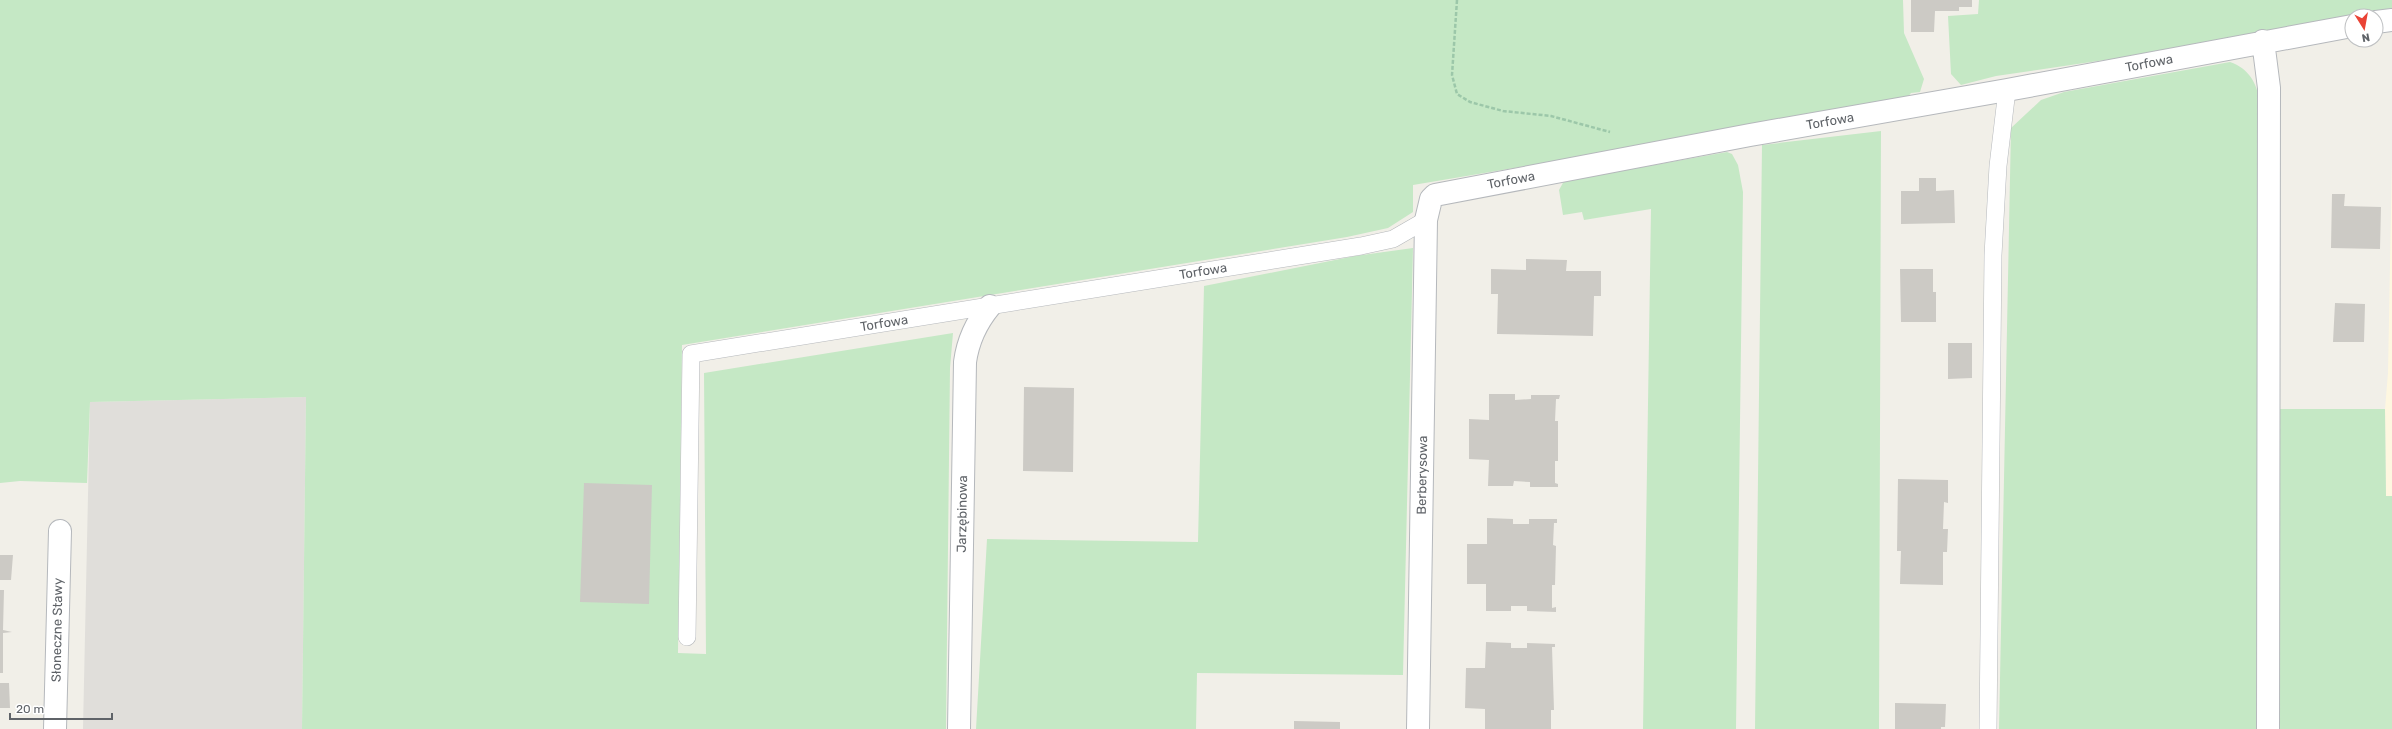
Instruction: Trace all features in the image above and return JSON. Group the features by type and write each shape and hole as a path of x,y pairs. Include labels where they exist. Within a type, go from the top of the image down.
{"street":[{"name":"Torfowa","path":"1426,220 1431,199 1435,195 1631,157 2007,90 2263,41 2344,27"},
{"path":"2263,41 2269,88 2268,729"},
{"name":"Berberysowa","path":"1418,729 1426,220"},
{"name":"Jarzębinowa","path":"959,729 965,362 967,346 972,332 978,320 990,306"},
{"name":"Słoneczne Stawy","path":"55,729 60,531"}],"lane":[{"path":"1988,729 1993,255 1998,166 2007,90"},
{"name":"Torfowa","path":"687,637 691,354 1382,242 1404,234 1426,220"}],"path":[{"path":"1457,0 1452,75 1458,94 1470,102 1503,111 1551,116 1588,127 1606,129 1626,144 1631,157"}],"shaded area":[{"path":"2392,159 2392,496 2386,496 2385,409 2388,373"},
{"path":"306,397 302,729 83,729 90,402"}],"green space":[{"path":"0,0 1903,0 1904,33 1924,79 1920,92 1911,93 1907,98 1652,145 1413,185 1413,212 1388,228 1347,237 682,345 678,653 706,654 704,373 953,333 950,368 946,729 302,729 306,397 90,402 87,483 20,481 0,483"},
{"path":"1979,0 2392,0 2392,8 2384,10 2384,8 2344,8 2344,17 2199,46 1996,76 1961,85 1951,74 1948,16 1978,14"},
{"path":"2230,62 2242,68 2251,77 2260,100 2261,113 2262,153 2256,729 1999,729 2011,128 2041,100 2064,92"},
{"path":"1881,131 1879,729 1755,729 1762,145"},
{"path":"1727,152 1732,154 1738,165 1743,192 1736,729 1643,729 1651,209 1584,220 1582,212 1563,215 1559,190 1564,181"},
{"path":"1413,248 1403,675 1197,673 1196,729 976,729 987,539 1198,542 1204,286 1355,256"},
{"path":"2277,409 2385,409 2386,496 2392,496 2392,729 2276,729"}],"building":[{"path":"1911,0 1972,0 1972,7 1959,7 1959,11 1935,11 1934,32 1911,32"},
{"path":"1919,178 1936,178 1936,191 1954,190 1955,223 1901,224 1901,191 1919,191"},
{"path":"2332,194 2345,194 2344,206 2381,207 2380,249 2331,248"},
{"path":"1526,259 1567,260 1566,271 1601,271 1601,296 1594,296 1593,336 1497,334 1498,294 1491,294 1491,269 1526,270"},
{"path":"1900,269 1933,269 1933,292 1936,292 1936,322 1901,322"},
{"path":"2335,303 2365,304 2364,342 2333,342"},
{"path":"1948,343 1972,343 1972,378 1948,379"},
{"path":"1024,387 1074,388 1073,472 1023,471"},
{"path":"1489,394 1515,394 1515,400 1531,399 1531,395 1560,395 1559,399 1556,399 1555,421 1558,421 1558,461 1555,461 1555,483 1558,484 1558,487 1530,487 1530,482 1514,481 1513,486 1488,486 1489,460 1469,459 1469,419 1489,420"},
{"path":"1898,479 1948,480 1948,503 1944,502 1943,529 1948,529 1947,552 1943,552 1943,585 1900,584 1901,551 1897,551"},
{"path":"584,483 652,485 649,604 580,602"},
{"path":"1487,518 1513,519 1513,524 1529,524 1529,519 1557,519 1557,523 1554,523 1553,545 1556,546 1555,585 1552,585 1552,608 1556,607 1556,612 1527,611 1527,606 1511,606 1511,611 1486,611 1486,584 1467,584 1467,544 1487,544"},
{"path":"0,555 13,555 11,580 0,580"},
{"path":"0,590 4,590 3,630 12,632 3,633 3,673 0,673"},
{"path":"1486,642 1511,643 1511,648 1527,648 1527,643 1555,644 1555,647 1552,647 1554,710 1551,710 1551,729 1485,729 1485,709 1465,708 1466,668 1485,668"},
{"path":"0,683 9,683 10,708 0,708"},
{"path":"1895,703 1946,704 1945,727 1941,727 1941,729 1895,729"},
{"path":"1294,721 1340,722 1340,729 1294,729"}]}
